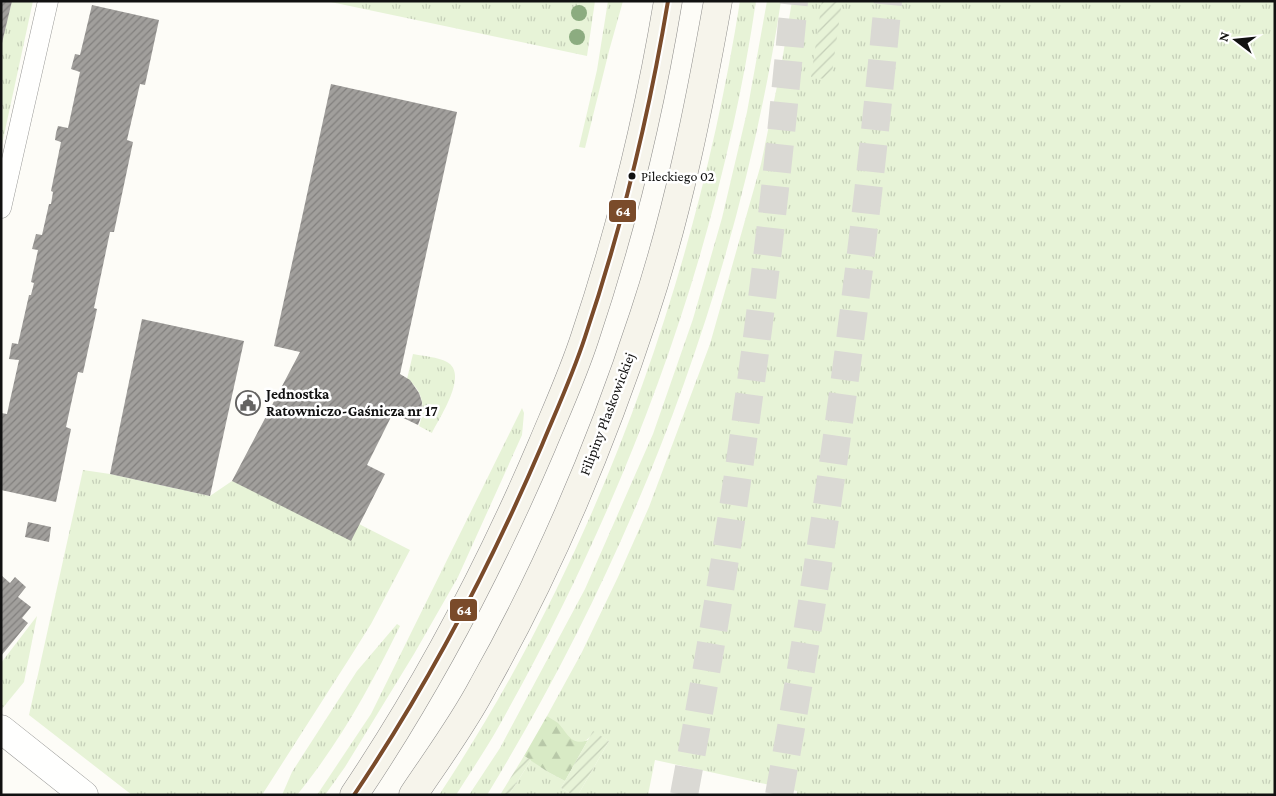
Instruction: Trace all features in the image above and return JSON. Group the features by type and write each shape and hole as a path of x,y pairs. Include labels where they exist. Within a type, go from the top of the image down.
{"main road":[{"path":"354,795 388,744 475,591 524,486 568,383 588,330 626,200 648,110 668,1"},
{"name":"Filipiny Płaskowickiej","path":"413,795 483,687 563,526 589,464 644,315 657,274 691,139 718,1"}],"street":[{"path":"1,729 69,790"}],"lane":[{"path":"1,208 48,1"}],"green space":[{"path":"12,1 33,1 1,149 1,46"},
{"path":"326,1 595,1 587,56"},
{"path":"608,1 623,1 585,148 579,147 597,70"},
{"path":"740,1 756,1 739,97 717,193 690,287 659,379 624,471 584,560 541,648 486,749 456,795 439,795 495,705 546,611 591,514 632,414 667,313 696,210 721,106"},
{"path":"767,1 781,1 762,106 738,210 708,312 673,413 634,511 589,608 540,703 487,795 469,795 500,748 585,589 653,434 693,319 722,218 747,112"},
{"path":"792,1 1275,1 1275,795 797,795 797,791 655,760 648,795 578,795 609,741 593,732 585,741 574,742 561,727 547,716 582,652 649,507 710,344 761,164 781,67"},
{"path":"822,1 842,1 831,80 811,77"},
{"path":"413,354 447,362 453,368 455,376 451,396 432,433 419,426 422,400 417,388 407,379"},
{"path":"522,408 524,413 522,435 458,577 414,654 345,767 325,795 317,795 371,714"},
{"path":"83,470 210,496 232,481 359,524 410,550 371,624 262,795 132,795 29,715"},
{"path":"37,616 24,682 1,710 1,663"},
{"path":"397,624 400,626 377,671 327,755 297,795 282,795 292,772 357,671"},
{"path":"547,716 558,723 573,740 582,742 588,740 565,781 524,756"},
{"path":"593,731 609,741 578,795 573,795 561,788"},
{"path":"524,756 531,760 509,795 500,795"},
{"path":"531,760 565,781 561,788 573,795 509,795"}],"building":[{"path":"1,1 12,1 2,43 1,43"},
{"path":"92,5 159,20 145,85 140,84 127,140 133,142 114,232 110,232 94,308 97,309 83,373 78,372 66,427 71,429 56,502 1,490 1,413 7,414 19,360 9,359 12,343 18,344 29,295 31,295 34,283 31,282 38,250 32,249 36,234 42,235 49,204 51,204 53,192 51,191 61,142 55,140 56,133 58,126 68,128 80,72 71,69 75,54 80,55"},
{"path":"331,84 457,112 400,374 410,380 419,393 422,402 421,417 418,425 393,413 367,465 385,474 351,541 232,481 300,352 274,346"},
{"path":"142,319 244,341 210,496 110,474"},
{"path":"28,522 51,527 49,542 25,537"},
{"path":"1,575 10,583 15,577 26,587 18,597 31,607 22,618 28,623 1,656"}],"tunnel":[{"path":"684,795 720,592 757,341 780,147 794,1"},
{"path":"779,795 813,597 842,399 867,200 888,1"}],"transit line":[{"name":"64","path":"354,795 407,711 479,580 522,491 570,378 598,296 623,212 652,86 668,1"}],"place":[{"name":"Pileckiego 02","path":"632,176"},
{"name":"Jednostka Ratowniczo-Gaśnicza nr 17","path":"248,403"}]}
